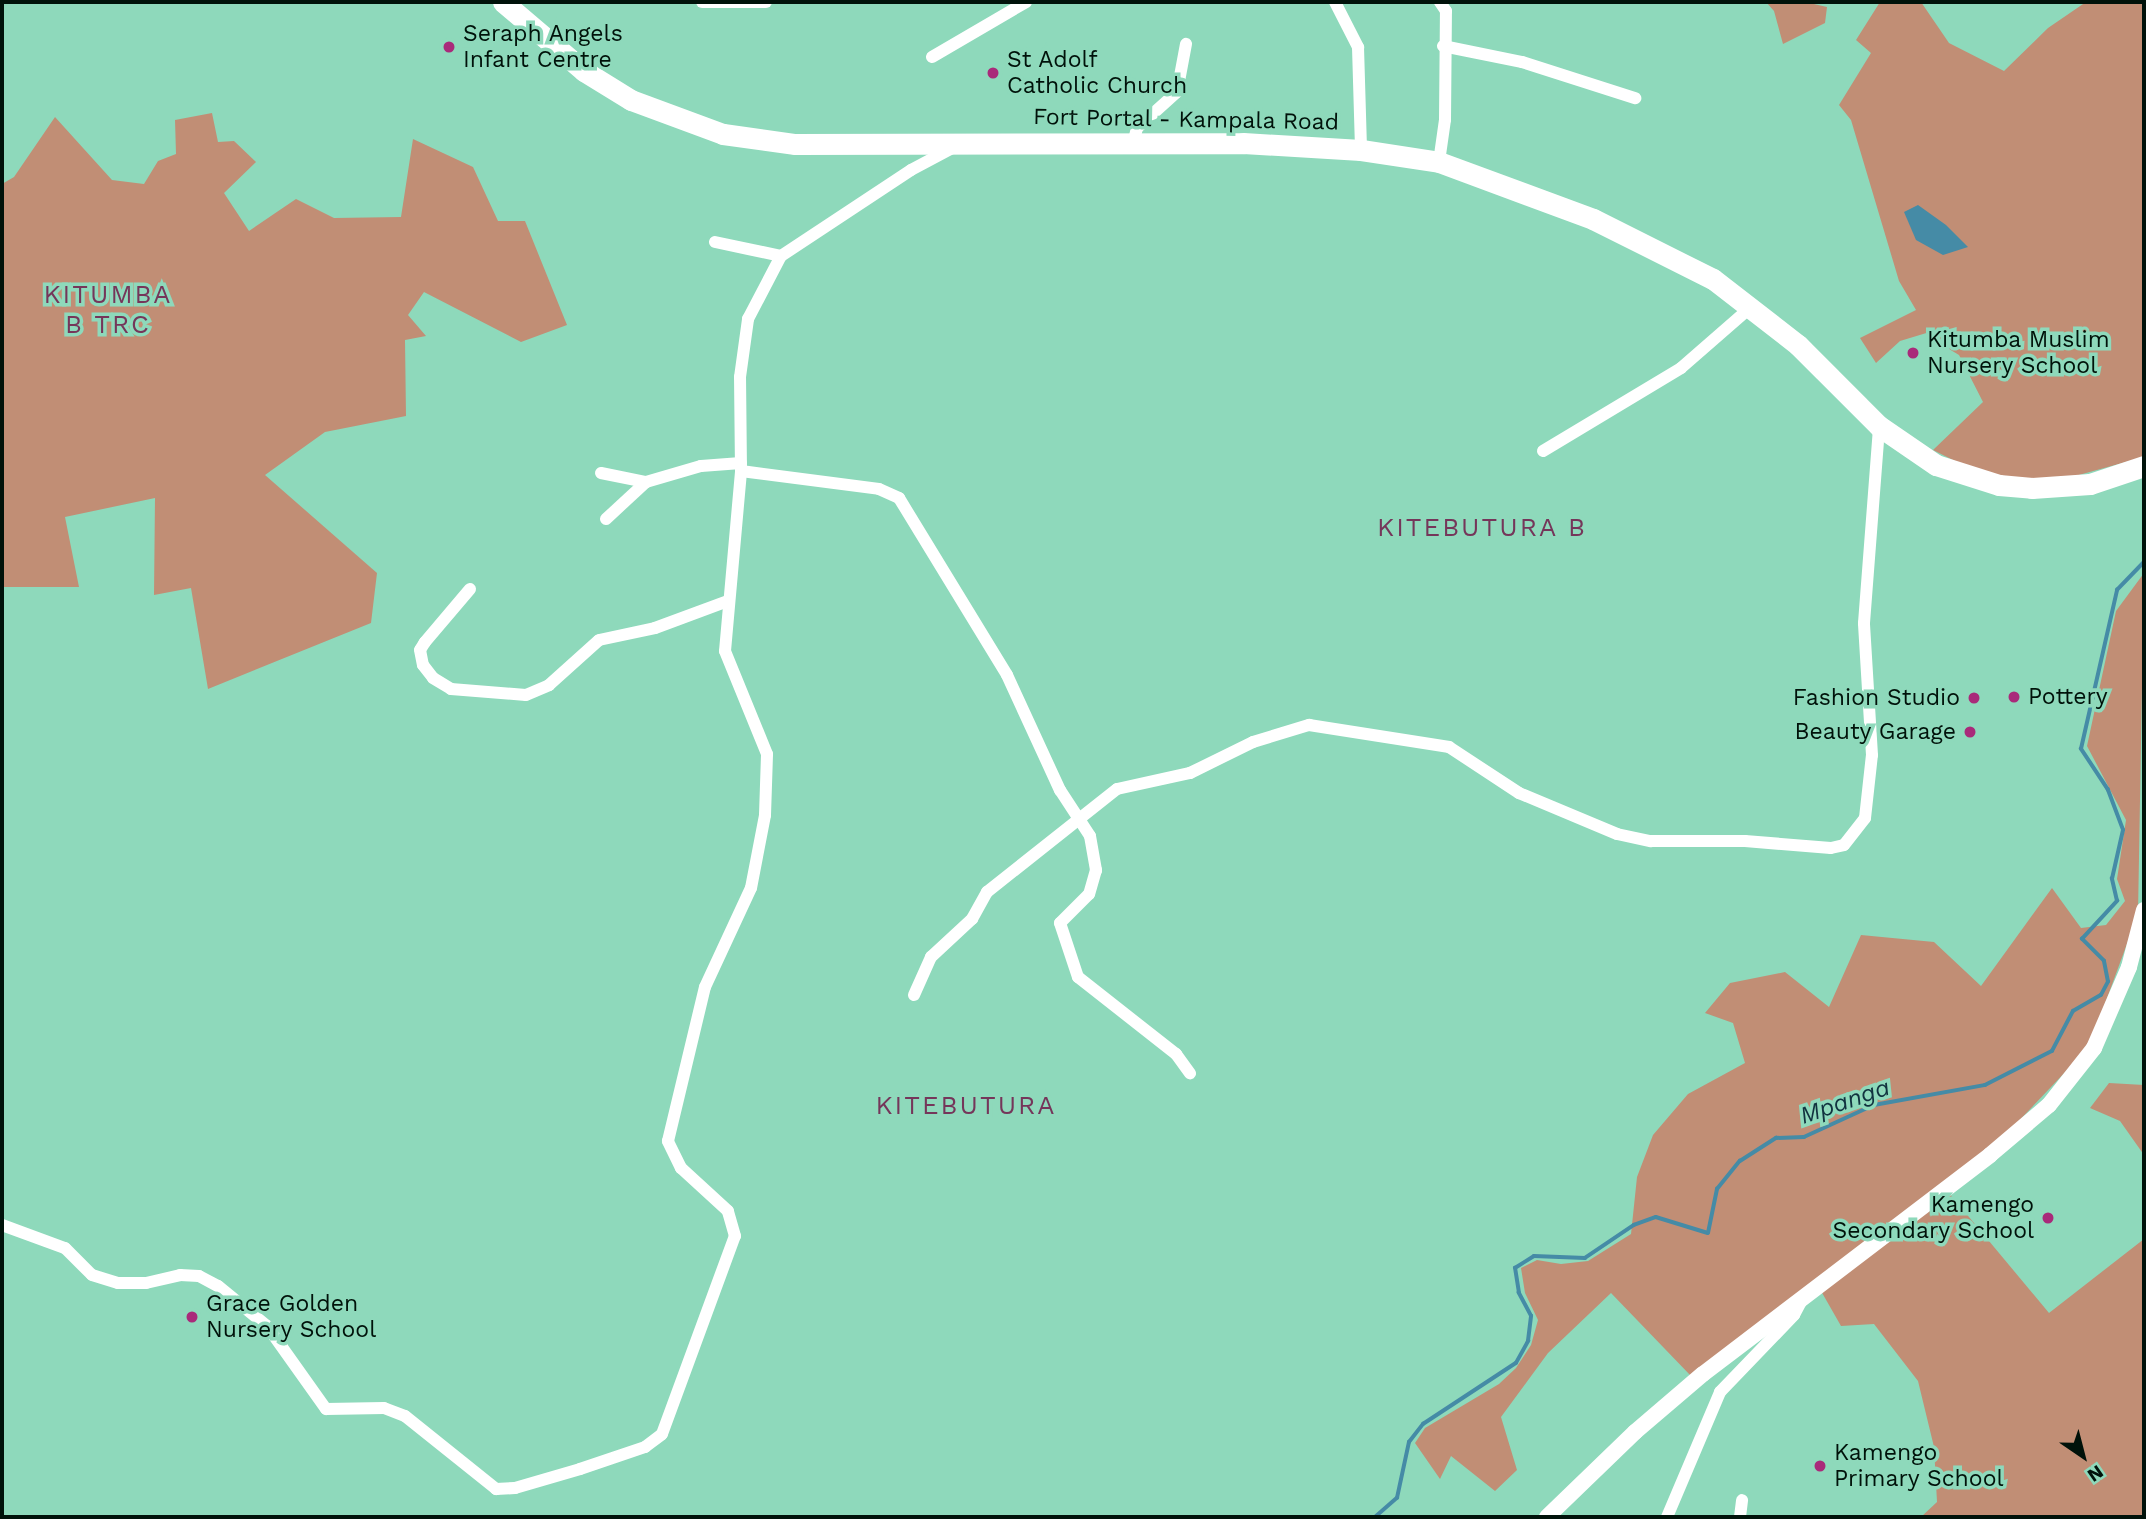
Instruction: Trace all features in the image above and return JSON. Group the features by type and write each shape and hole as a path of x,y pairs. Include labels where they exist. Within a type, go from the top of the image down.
{"highway":[{"name":"Fort Portal - Kampala Road","path":"503,2 584,71 631,100 683,123 767,142 1243,143 1361,150 1439,162 1506,185 1650,245 1752,306 1879,426 1936,465 1998,485 2060,488 2144,467"}],"street":[{"path":"702,2 766,2"},
{"path":"932,57 1026,2"},
{"path":"1335,2 1357,47 1361,150"},
{"path":"1439,162 1445,127 1443,46 1446,11 1440,2"},
{"path":"1133,144 1139,125 1177,92 1186,44"},
{"path":"1443,46 1522,62 1635,98"},
{"path":"2,1224 65,1248 92,1275 118,1283 146,1283 180,1275 199,1276 218,1286 267,1326 326,1409 384,1408 405,1416 496,1489 541,1481 655,1441 668,1423 735,1236 728,1211 681,1168 668,1141 705,987 751,888 765,815 768,754 725,651 728,601 736,556 744,341 754,304 781,256 911,170 961,144"},
{"path":"715,242 781,256"},
{"path":"1542,451 1681,368 1752,306"},
{"path":"914,995 931,957 972,919 987,892 1117,789 1190,774 1288,728 1328,724 1449,747 1519,793 1617,834 1651,841 1745,841 1831,849 1844,845 1865,818 1872,755 1864,623 1879,426"},
{"path":"606,519 646,482 701,466 741,467 880,489 899,498 1007,675 1060,790 1080,817 1095,852 1096,870 1089,894 1060,923 1078,977 1176,1055 1190,1073"},
{"path":"601,473 646,482"},
{"path":"470,589 420,650 423,665 433,678 451,688 526,695 549,685 599,639 655,628 728,601"},
{"path":"1547,1517 1644,1423 1803,1296 2020,1131 2072,1078 2094,1048 2114,1007 2144,910"},
{"path":"1667,1517 1720,1392 1794,1315 1803,1296"},
{"path":"1740,1517 1742,1500"}],"shaded area":[{"path":"1766,2 1805,2 1827,7 1825,23 1783,44 1774,11"},
{"path":"1880,2 1921,2 1949,43 2004,71 2048,28 2086,2 2144,2 2144,457 2057,481 1998,477 1957,462 1933,450 1983,402 1959,355 1934,340 1933,331 1900,341 1876,363 1860,338 1916,310 1899,281 1851,120 1839,105 1871,53 1856,40"},
{"path":"212,113 218,142 234,141 256,162 224,193 249,231 296,199 334,218 401,217 413,139 473,167 498,221 525,221 567,325 521,342 424,292 408,315 426,336 405,340 406,416 325,432 265,475 377,573 371,623 208,689 191,588 154,595 155,498 65,517 79,587 2,587 2,184 14,177 55,117 112,180 144,184 158,161 176,154 175,120"},
{"path":"2144,573 2138,914 2089,1047 1994,1147 1691,1376 1611,1293 1548,1353 1501,1417 1517,1470 1495,1491 1451,1456 1440,1479 1415,1443 1425,1428 1499,1384 1516,1368 1531,1345 1538,1320 1525,1293 1521,1268 1537,1260 1561,1264 1588,1261 1631,1234 1637,1177 1653,1135 1688,1094 1745,1063 1733,1023 1705,1013 1730,983 1785,972 1829,1007 1861,935 1934,942 1981,986 2052,888 2081,928 2106,925 2125,901 2117,879 2126,820 2087,746 2116,611"},
{"path":"2109,1083 2144,1085 2144,1155 2120,1121 2090,1108"},
{"path":"1949,1193 2049,1313 2144,1239 2144,1517 1921,1517 1937,1502 1934,1447 1918,1381 1874,1324 1841,1326 1821,1291"}],"water":[{"path":"1918,205 1946,225 1968,247 1943,255 1916,240 1904,212"}],"waterway":[{"name":"Mpanga","path":"1375,1517 1397,1498 1409,1442 1423,1424 1516,1363 1528,1341 1531,1316 1519,1293 1515,1268 1534,1256 1585,1258 1634,1225 1656,1217 1708,1233 1717,1189 1740,1161 1776,1138 1804,1137 1874,1105 1985,1085 2052,1051 2073,1011 2101,995 2108,982 2104,961 2082,939 2117,901 2112,879 2123,830 2108,790 2081,749 2117,590 2144,562"}],"place":[{"name":"Seraph Angels Infant Centre","path":"449,47"},
{"name":"St Adolf Catholic Church","path":"993,73"},
{"name":"Kitumba Muslim Nursery School","path":"1913,353"},
{"name":"Pottery","path":"2014,697"},
{"name":"Fashion Studio","path":"1974,698"},
{"name":"Beauty Garage","path":"1970,732"},
{"name":"Kamengo Secondary School","path":"2048,1218"},
{"name":"Grace Golden Nursery School","path":"192,1317"},
{"name":"Kamengo Primary School","path":"1820,1466"}],"district":[{"name":"KITUMBA B TRC","path":"108,310"},
{"name":"KITEBUTURA B","path":"1482,528"},
{"name":"KITEBUTURA","path":"966,1106"}]}
